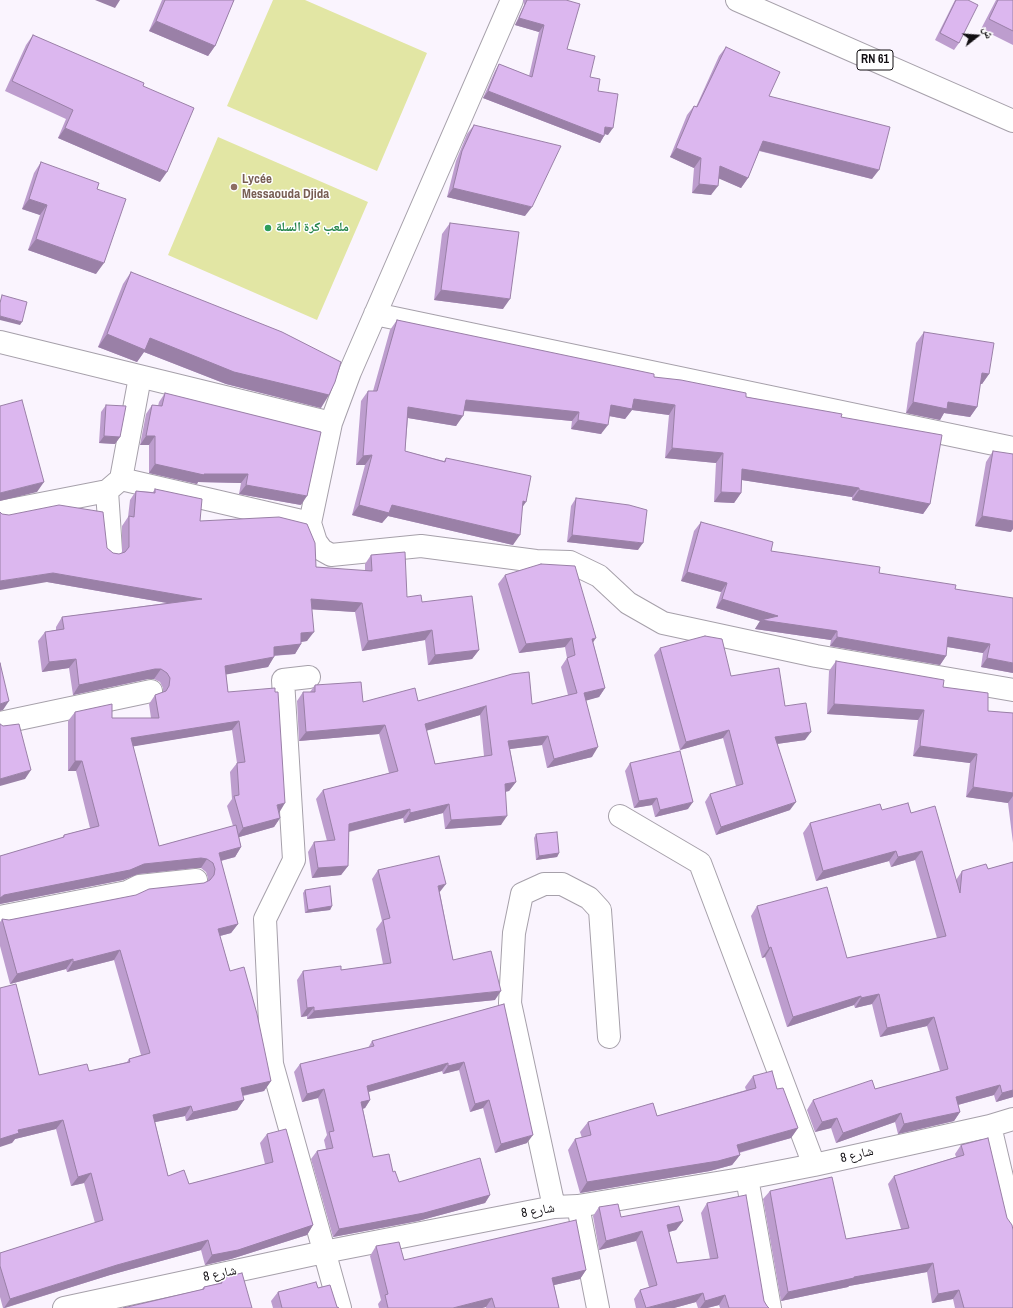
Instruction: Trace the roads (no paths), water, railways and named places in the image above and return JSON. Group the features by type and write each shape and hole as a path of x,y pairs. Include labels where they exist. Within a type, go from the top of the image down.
{"street":[{"path":"512,0 330,423 310,523 316,542 322,550 331,555 421,546 536,561 570,562 599,576 628,603 663,623 816,656 1013,690"},
{"name":"RN 61","path":"737,0 1013,120"},
{"path":"376,314 1013,448"},
{"path":"0,342 330,423"},
{"path":"111,551 114,485 140,377"},
{"path":"0,512 114,485 310,523"},
{"path":"309,677 283,680 294,860 265,919 272,1064 340,1308"},
{"path":"0,723 151,691"},
{"path":"620,816 700,863 814,1165"},
{"path":"0,918 127,892 139,886 196,880"},
{"path":"554,1207 510,1003 514,933 522,894 544,884 562,884 588,898 600,910 609,1037"},
{"name":"شارع 8","path":"64,1308 324,1252 554,1207 578,1206 747,1178 814,1165 990,1126 1013,1119"},
{"path":"990,1126 1013,1224"},
{"path":"747,1178 770,1308"},
{"path":"578,1206 598,1308"}],"place":[{"name":"Lycée Messaouda Djida","path":"234,187"},
{"name":"ملعب كرة السلة","path":"268,228"}]}
